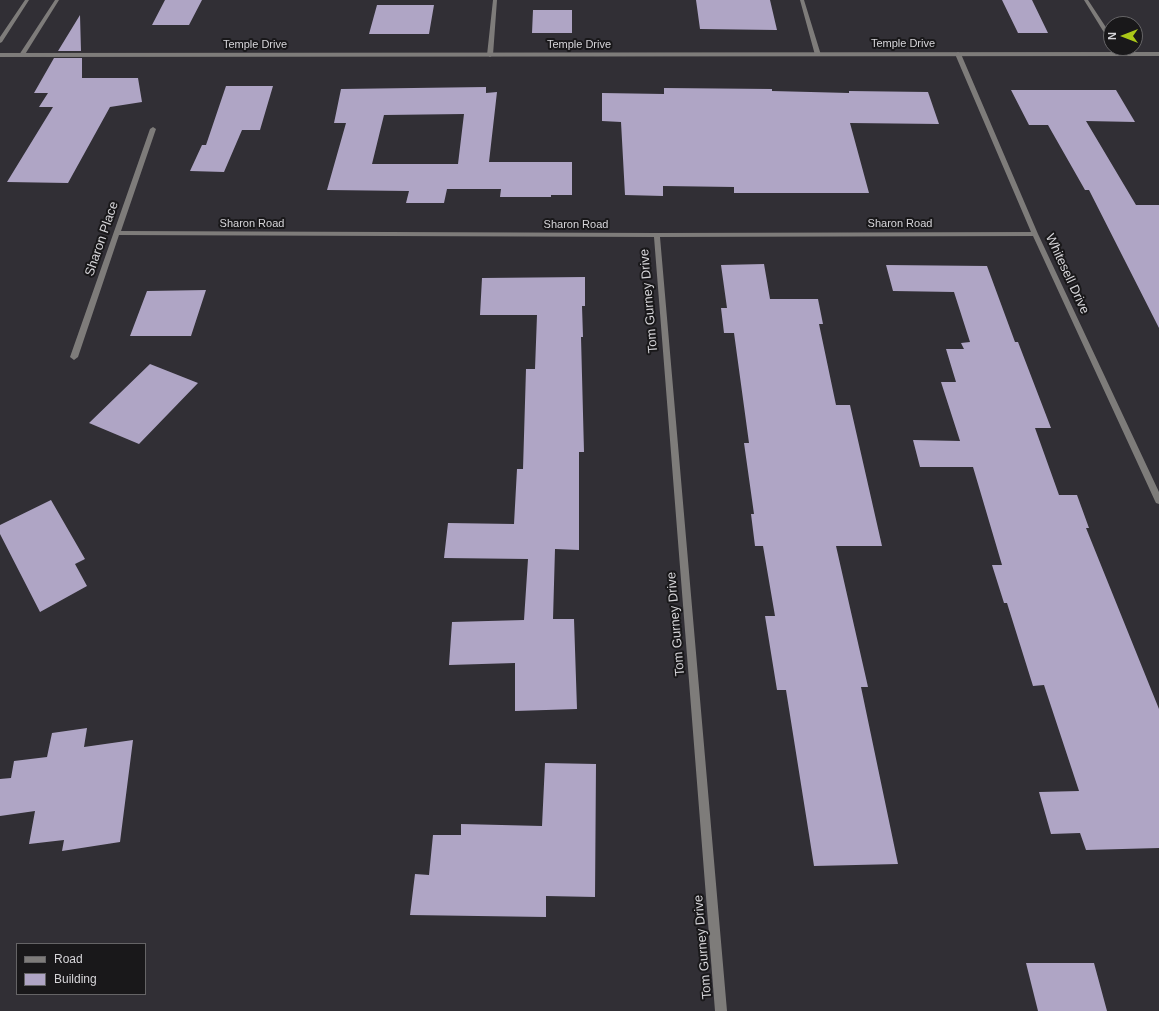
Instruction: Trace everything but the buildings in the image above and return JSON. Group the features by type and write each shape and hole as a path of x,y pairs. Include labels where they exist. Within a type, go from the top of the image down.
{"street":[{"path":"0,41 27,0"},
{"path":"22,55 57,0"},
{"path":"490,55 494,0"},
{"path":"802,0 818,55"},
{"path":"1086,0 1103,27"},
{"name":"Whitesell Drive","path":"958,54 1035,234 1159,501"},
{"name":"Temple Drive","path":"0,55 1103,54"},
{"name":"Temple Drive","path":"1143,54 1159,54"},
{"name":"Sharon Place","path":"74,357 153,129"},
{"name":"Sharon Road","path":"116,233 657,235 1035,234"},
{"name":"Tom Gurney Drive","path":"657,235 721,1011"}]}
